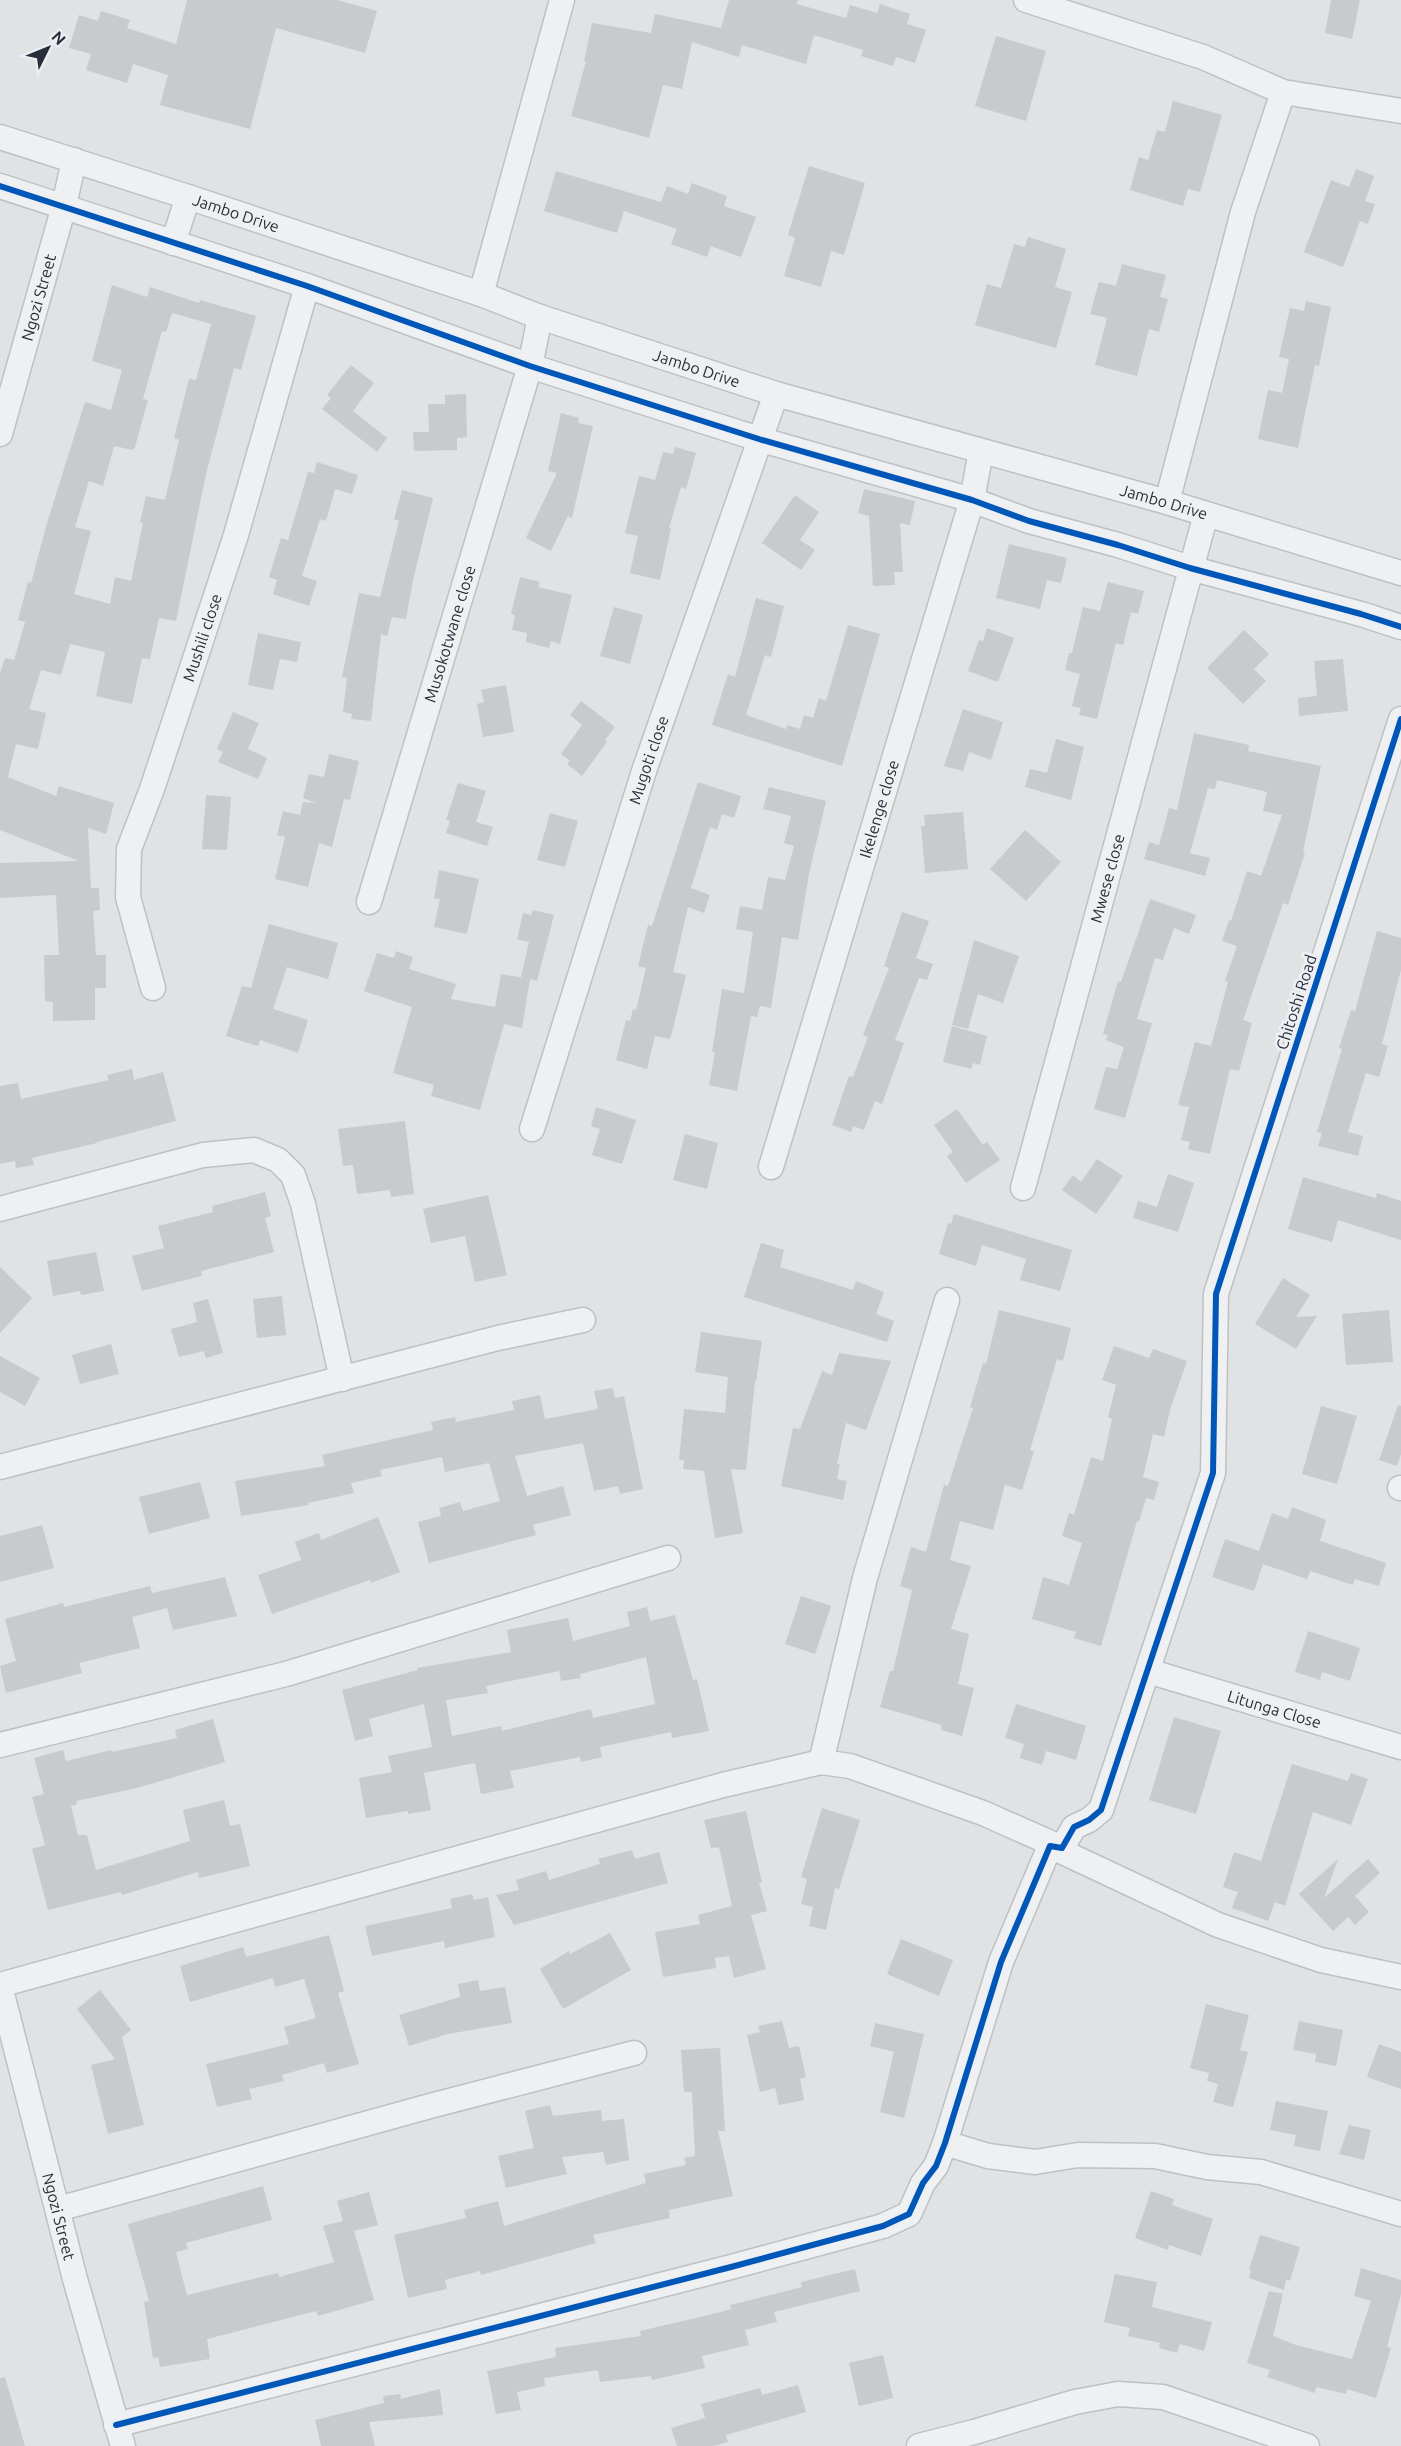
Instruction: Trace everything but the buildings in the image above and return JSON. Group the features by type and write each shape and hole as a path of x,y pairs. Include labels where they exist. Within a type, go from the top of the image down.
{"street":[{"path":"481,294 562,0"},
{"path":"1026,0 1061,5 1203,57 1283,92 1401,111"},
{"path":"1167,502 1243,212 1283,92"},
{"name":"Jambo Drive","path":"0,137 481,294 540,317 776,394 1167,502 1401,573"},
{"name":"Ngozi Street","path":"0,434 64,206 74,160"},
{"path":"0,186 307,286 530,366 762,440 972,500 1029,521 1118,545 1190,568 1339,607 1401,627"},
{"path":"173,243 188,197"},
{"name":"Mushili close","path":"153,988 128,897 129,849 152,789 236,535 307,286"},
{"name":"Musokotwane close","path":"369,902 530,366 540,317"},
{"name":"Mugoti close","path":"532,1129 644,771 762,440 776,394"},
{"name":"Ikelenge close","path":"771,1167 972,500 981,451"},
{"name":"Mwese close","path":"1023,1188 1206,514"},
{"name":"Chitoshi Road","path":"119,2435 883,2226 909,2214 923,2183 936,2166 945,2143 1001,1962 1056,1847 1074,1827 1089,1820 1101,1810 1148,1671 1213,1473 1216,1293 1401,718"},
{"path":"0,1209 202,1155 254,1150 278,1160 292,1175 303,1204 342,1379"},
{"path":"821,1762 865,1578 946,1300"},
{"path":"0,1467 498,1338 583,1320"},
{"path":"0,1745 286,1674 668,1558"},
{"name":"Litunga Close","path":"1148,1671 1401,1746"},
{"path":"0,1985 723,1785 821,1762 850,1766 892,1779 983,1814 1218,1925 1320,1960 1401,1977"},
{"name":"Ngozi Street","path":"0,1985 119,2435"},
{"path":"58,2209 430,2106 634,2053"},
{"path":"945,2143 988,2156 1035,2162 1078,2156 1155,2156 1207,2168 1261,2172 1401,2214"},
{"path":"919,2446 1075,2402 1118,2394 1163,2397 1307,2446"}],"cycle path":[{"path":"0,186 307,286 530,366 762,440 972,500 1029,521 1401,627"},
{"path":"116,2425 731,2267 883,2226 909,2214 923,2183 936,2166 945,2143 1001,1962 1050,1846 1062,1848 1074,1827 1089,1820 1101,1810 1213,1473 1216,1294 1401,719"}]}
